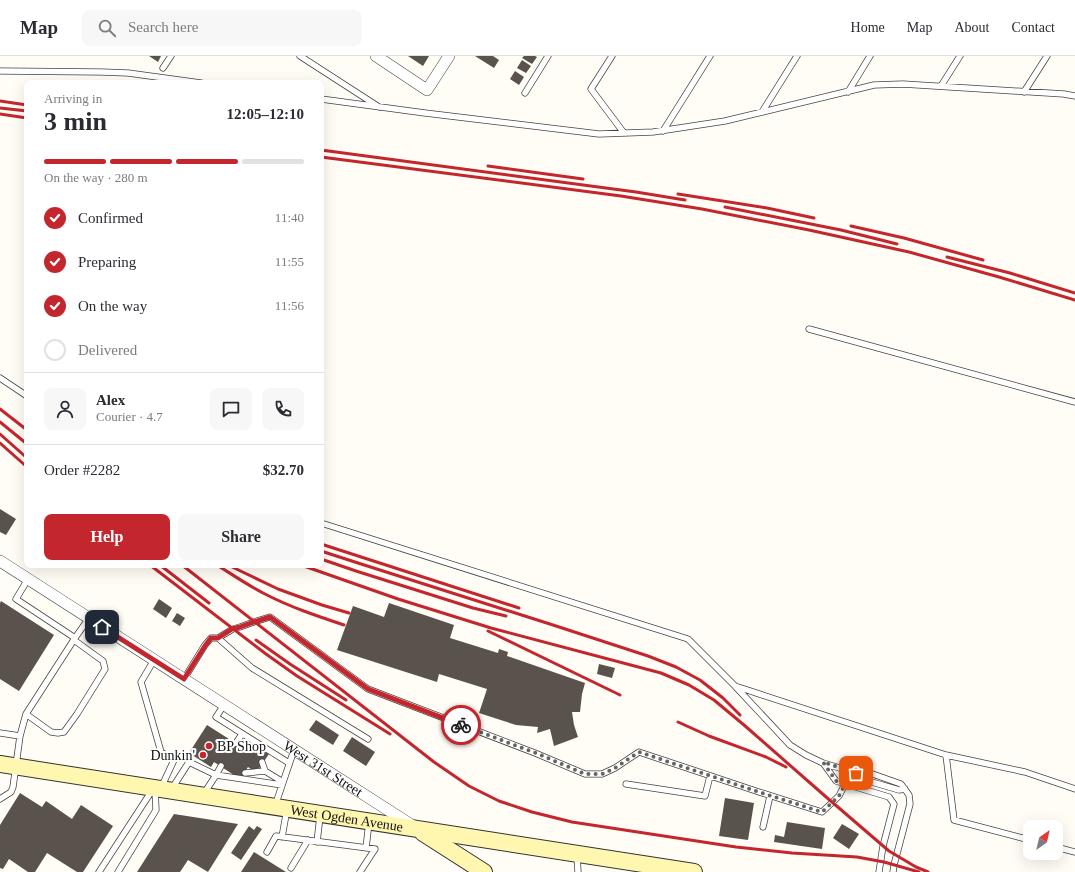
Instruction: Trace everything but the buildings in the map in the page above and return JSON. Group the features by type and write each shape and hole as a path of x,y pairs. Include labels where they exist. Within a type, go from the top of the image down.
{"main road":[{"name":"West Ogden Avenue","path":"0,764 694,872"},
{"name":"West 31st Street","path":"417,829 484,872"}],"street":[{"path":"376,56 427,90 449,56"},
{"name":"West 31st Street","path":"0,561 417,829"}],"lane":[{"path":"163,68 171,56"},
{"path":"300,56 380,107"},
{"path":"525,93 548,56"},
{"path":"612,56 591,89 624,133"},
{"path":"663,130 710,56"},
{"path":"762,112 797,56"},
{"path":"848,92 870,56"},
{"path":"941,86 960,56"},
{"path":"1024,92 1046,56"},
{"path":"0,71 128,73 179,80"},
{"path":"324,99 599,134 653,132 725,121 874,85 903,84 941,86 1075,96"},
{"path":"809,329 1075,402"},
{"path":"0,378 24,394"},
{"path":"324,524 688,639 735,686 790,745 806,755 823,762 856,773 867,772 901,784 909,795 910,804 893,872"},
{"path":"26,714 52,732 64,732 105,669 103,660 16,599 28,579"},
{"path":"184,679 211,638 218,638 232,629 270,617 368,689 536,753 585,774 602,774 615,768 639,752 822,812 839,796 845,784"},
{"path":"0,799 11,792 13,787 20,736 26,714 89,618"},
{"path":"218,638 252,668 368,739"},
{"path":"118,872 156,810 162,788 174,760 161,752 141,682 154,660"},
{"path":"735,686 946,755 1025,772 1075,789"},
{"path":"224,705 216,717 289,763"},
{"path":"0,733 20,736"},
{"path":"236,743 242,734"},
{"path":"282,837 282,783 294,750"},
{"path":"946,755 954,820 1023,838"},
{"path":"99,872 162,788 188,762 216,775 282,783"},
{"path":"262,762 265,771 282,783"},
{"path":"823,762 836,781 889,797 894,804 879,872"},
{"path":"203,795 221,766"},
{"path":"245,773 265,771"},
{"path":"626,784 705,796 710,776"},
{"path":"763,827 770,796"},
{"path":"317,842 321,814"},
{"path":"366,848 369,822"},
{"path":"266,852 276,836 375,849 360,872"},
{"path":"291,868 308,840"},
{"path":"1063,849 1075,852"},
{"path":"577,854 578,872"}],"railway":[{"path":"0,101 24,105"},
{"path":"0,108 24,111"},
{"path":"0,114 24,118"},
{"path":"324,150 636,192 685,200"},
{"path":"324,157 621,196 702,209 809,230 909,252 1075,300"},
{"path":"488,166 583,179"},
{"path":"678,194 767,208 814,218"},
{"path":"725,207 841,230 897,244"},
{"path":"851,226 904,238 983,260"},
{"path":"947,257 1010,273 1075,293"},
{"path":"0,409 24,428"},
{"path":"0,422 24,442"},
{"path":"0,434 24,455"},
{"path":"0,443 24,464"},
{"path":"324,545 519,608"},
{"path":"324,552 648,656 676,667 700,680 723,698 740,715"},
{"path":"324,560 473,608 506,616"},
{"path":"154,568 297,676 390,734"},
{"path":"164,568 209,603"},
{"path":"186,568 434,762 469,786 499,801 532,812 572,822 736,847 792,853 857,857 884,862 919,872"},
{"path":"222,568 253,588 274,599 344,625"},
{"path":"234,568 278,589 349,613"},
{"path":"310,568 398,599 491,628 661,673 689,685 714,700 889,851 916,867 928,872"},
{"path":"488,631 620,695"},
{"path":"256,640 346,700"},
{"path":"678,722 709,736 766,757 786,767"}],"way so far":[{"path":"461,725 536,753 585,774 602,774 615,768 639,752 822,812 839,796 845,784 836,781 823,762 856,773"}],"place":[{"name":"BP Shop","path":"209,746"},
{"name":"Dunkin'","path":"203,755"}],"route":[{"path":"102,627 184,679 211,638 218,638 232,629 270,617 368,689 461,725"}]}
